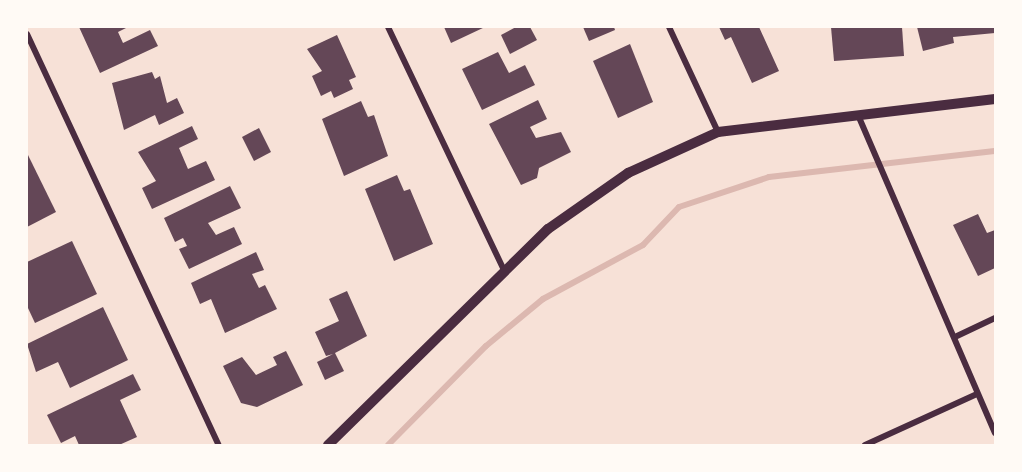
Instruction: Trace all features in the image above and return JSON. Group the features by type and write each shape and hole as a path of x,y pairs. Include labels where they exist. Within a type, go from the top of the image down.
{"street":[{"path":"388,27 505,272"},
{"path":"669,27 718,132"},
{"path":"27,34 219,445"},
{"path":"328,445 505,272 598,192 718,132 995,99"},
{"path":"857,114 957,336 977,394 995,433"},
{"path":"957,336 995,318"},
{"path":"865,445 977,394"}],"building":[{"path":"79,27 128,27 118,32 123,43 150,30 158,46 100,73"},
{"path":"444,27 485,27 451,43"},
{"path":"516,27 530,27 537,40 510,54 501,35"},
{"path":"583,27 614,27 615,30 589,41"},
{"path":"719,27 759,27 779,71 752,83 731,37 725,40"},
{"path":"831,27 902,27 904,56 834,61"},
{"path":"917,27 995,27 995,33 953,37 954,43 923,51"},
{"path":"337,35 356,77 349,80 353,89 334,98 331,91 321,96 312,76 322,71 307,49"},
{"path":"630,44 653,102 618,118 593,61"},
{"path":"498,52 509,73 525,65 535,85 482,110 462,69"},
{"path":"152,72 155,79 160,76 167,103 177,98 184,113 159,125 155,115 124,130 112,83"},
{"path":"538,100 547,119 530,127 536,138 561,132 571,152 539,168 537,178 521,185 489,124"},
{"path":"361,101 368,117 374,115 388,156 344,176 322,119"},
{"path":"192,126 198,139 179,148 188,169 206,161 215,180 152,209 142,188 156,181 138,152"},
{"path":"259,128 271,152 254,161 242,137"},
{"path":"27,153 56,212 27,227"},
{"path":"397,175 404,191 410,189 433,244 394,261 365,189"},
{"path":"230,186 241,208 208,223 216,235 234,227 242,244 189,269 179,249 187,246 183,238 175,242 164,218"},
{"path":"978,214 987,233 995,230 995,268 978,276 953,225"},
{"path":"72,241 97,294 35,323 27,306 27,262"},
{"path":"256,252 264,270 252,274 259,288 265,285 277,309 225,333 211,299 200,304 191,283"},
{"path":"347,291 367,336 335,353 344,371 325,380 317,362 333,354 326,356 315,332 339,321 329,299"},
{"path":"103,307 128,360 70,388 58,362 36,372 27,344"},
{"path":"286,351 303,385 257,407 241,403 223,366 242,357 256,375 277,365 273,357"},
{"path":"133,374 141,390 120,400 137,437 119,445 79,445 75,436 61,443 47,415"}],"waterway":[{"path":"388,445 486,346 543,299 643,245 679,207 769,177 995,151"}]}
